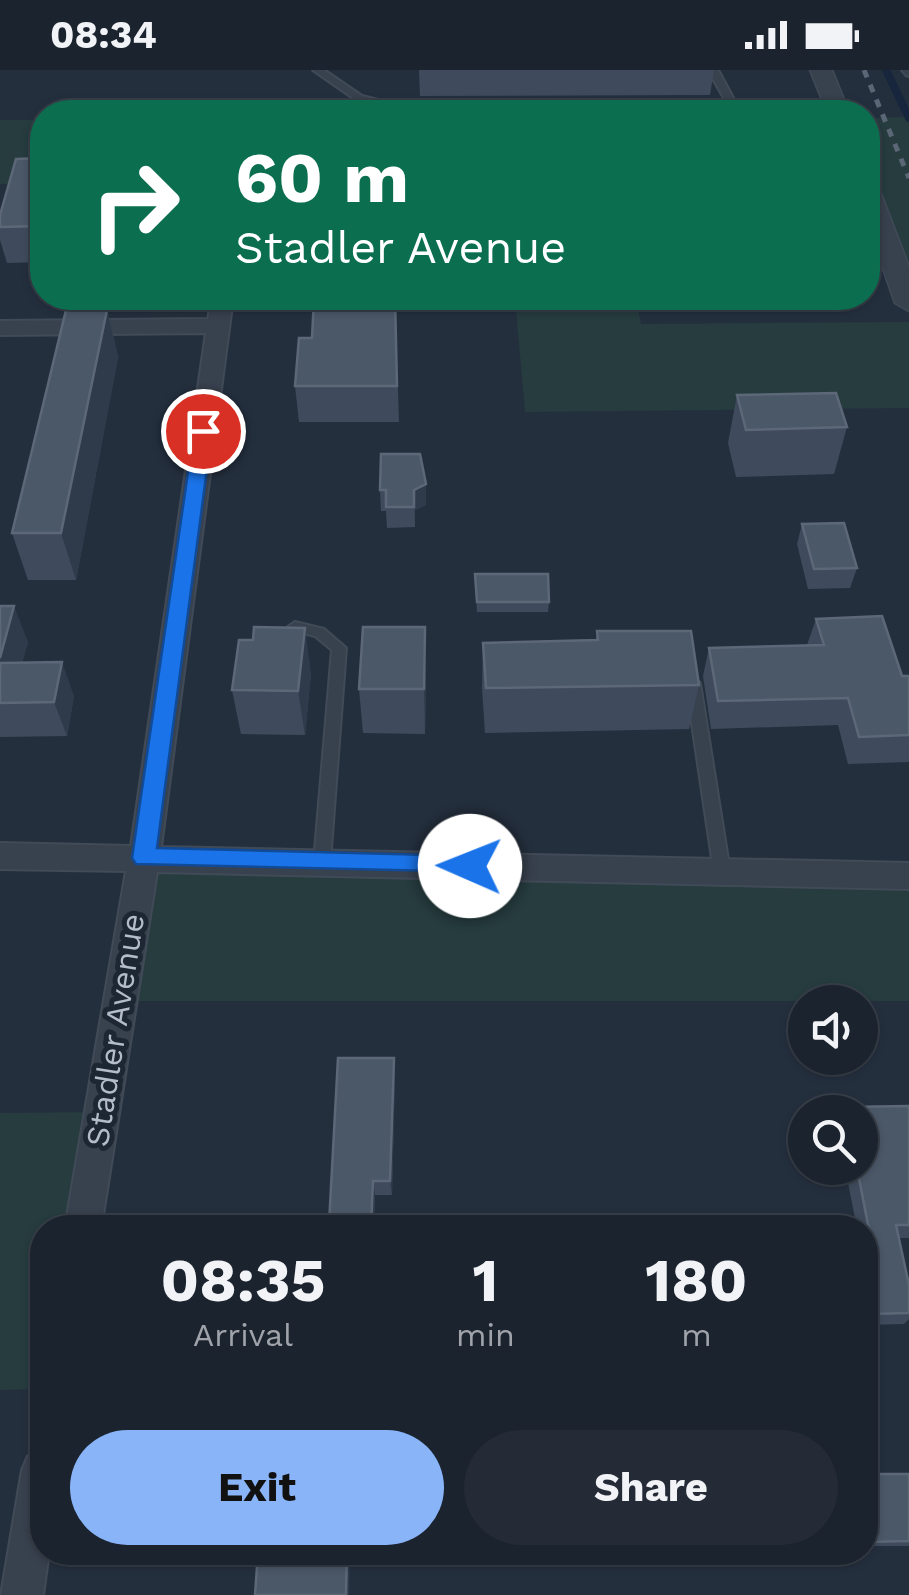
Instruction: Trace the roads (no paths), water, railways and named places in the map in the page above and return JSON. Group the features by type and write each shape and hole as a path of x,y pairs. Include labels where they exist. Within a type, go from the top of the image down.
{"street":[{"path":"822,70 832,100"},
{"path":"880,230 909,304"},
{"path":"0,328 220,312"},
{"name":"Stadler Avenue","path":"84,1215 144,858 220,312"},
{"path":"0,856 909,876"},
{"path":"22,1595 30,1545"}],"lane":[{"path":"318,70 366,100"},
{"path":"713,70 730,100"},
{"path":"295,627 319,632 339,648 322,862"},
{"path":"690,664 722,872"}],"waterway":[{"path":"886,70 909,118"}],"railway":[{"path":"864,70 876,100"},
{"path":"880,108 909,178"}]}
